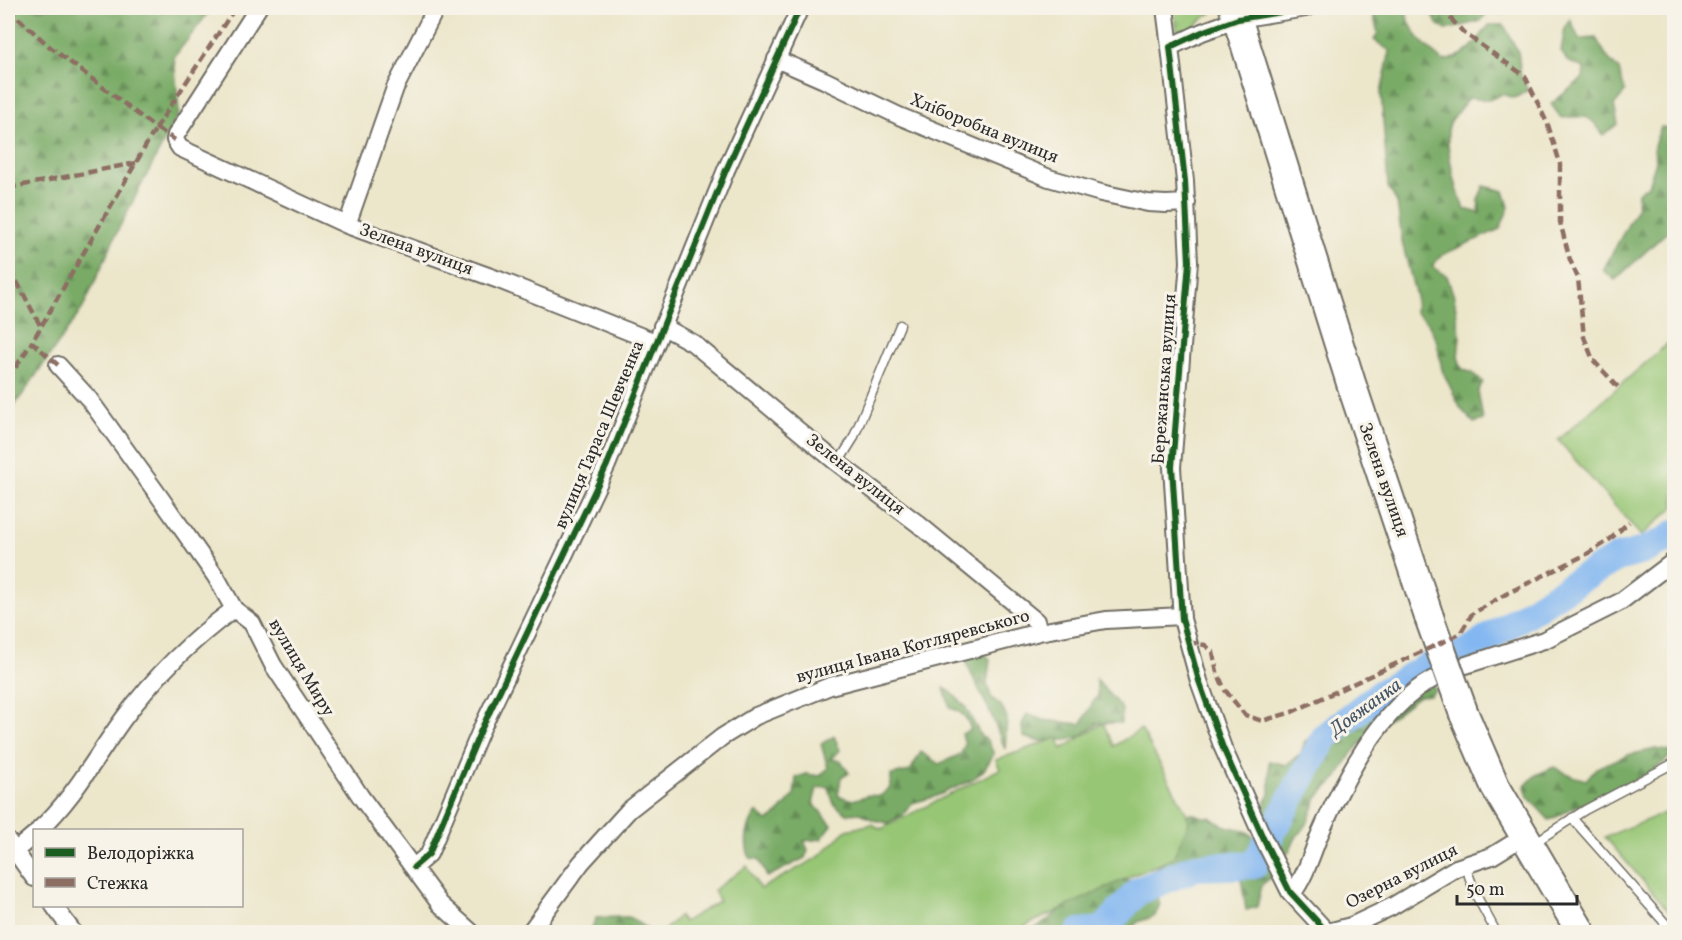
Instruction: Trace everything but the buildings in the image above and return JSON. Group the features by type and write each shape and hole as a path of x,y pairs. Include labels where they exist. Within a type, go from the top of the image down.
{"highway":[{"name":"Зелена вулиця","path":"1236,13 1351,383 1429,618 1464,714 1496,786 1581,933"}],"street":[{"name":"Зелена вулиця","path":"258,8 176,135 180,148 347,225 500,280 655,342"},
{"path":"347,225 394,88 436,8"},
{"name":"вулиця Тараса Шевченка","path":"414,867 429,854 481,730 607,465 641,384 655,342 689,267 726,170 800,8"},
{"name":"Бережанська вулиця","path":"1165,8 1187,203 1189,262 1172,467 1182,615 1199,681 1222,748 1292,894 1328,933"},
{"path":"1170,46 1236,13 1306,8"},
{"name":"Хліборобна вулиця","path":"776,59 899,116 1049,178 1101,193 1148,203 1187,203"},
{"name":"Зелена вулиця","path":"662,326 693,343 838,463 917,523 1036,621 1039,632"},
{"name":"вулиця Миру","path":"58,365 89,399 152,486 216,578 234,609 252,623 273,665 361,797 440,904 471,933"},
{"path":"1466,665 1544,640 1620,602 1674,561"},
{"path":"41,829 57,814 125,716 170,664 204,632 234,609"},
{"name":"вулиця Івана Котляревського","path":"530,933 581,864 629,810 722,737 756,716 830,686 1039,632 1106,620 1182,615"},
{"path":"1292,894 1300,883 1345,783 1368,745 1392,711 1433,679"},
{"path":"33,836 10,850 33,877"},
{"name":"Озерна вулиця","path":"1328,933 1351,926 1391,907 1465,865 1526,841"},
{"path":"55,907 73,933"}],"lane":[{"path":"838,463 853,440 900,325"},
{"path":"1526,841 1674,763"},
{"path":"1572,818 1673,933"},
{"path":"1465,865 1476,895 1496,933"}],"green space":[{"path":"8,8 212,8 174,57 179,113 119,228 83,308 8,415"},
{"path":"1183,8 1210,8 1212,12 1185,32 1177,30 1174,12"},
{"path":"1369,8 1406,8 1414,31 1424,44 1443,61 1464,53 1475,44 1489,25 1504,25 1518,52 1521,77 1528,90 1515,98 1502,94 1489,100 1468,98 1451,121 1448,129 1451,164 1464,209 1480,213 1478,199 1484,186 1504,191 1509,207 1500,229 1442,255 1432,266 1447,276 1454,297 1460,336 1458,357 1462,369 1472,373 1483,382 1478,391 1483,420 1474,423 1461,409 1442,370 1437,342 1428,323 1415,312 1416,296 1402,242 1397,202 1388,187 1381,93 1390,51 1374,40 1378,33"},
{"path":"1430,8 1511,8 1502,14 1488,11 1481,21 1446,30 1437,24"},
{"path":"1570,19 1579,39 1596,38 1607,57 1619,70 1625,92 1614,105 1618,124 1603,135 1590,119 1561,118 1551,104 1583,78 1584,68 1567,61 1561,51 1565,28"},
{"path":"1661,127 1674,129 1674,229 1668,231 1615,280 1603,270 1637,208 1638,193 1648,185 1655,165 1654,145"},
{"path":"1674,338 1674,507 1641,536 1558,440"},
{"path":"981,650 990,659 987,684 991,697 1002,707 1007,718 1005,749 967,665 969,653"},
{"path":"1412,665 1428,674 1435,690 1430,695 1419,696 1368,735 1351,754 1338,777 1317,798 1307,824 1288,853 1280,857 1263,819 1264,805 1270,794 1269,761 1286,765 1301,753 1305,741 1315,735 1330,739 1338,733 1347,711 1368,698 1370,686 1397,670"},
{"path":"1096,679 1122,709 1121,723 1098,723 1081,736 1067,740 1037,741 1023,737 1022,725 1027,714 1043,720 1081,724 1098,696"},
{"path":"944,688 965,706 981,736 987,740 994,754 984,770 972,780 934,797 912,803 902,816 888,823 873,820 861,813 847,814 834,804 828,787 817,788 813,803 832,825 821,839 804,841 808,850 805,858 767,877 759,859 750,858 748,852 747,834 751,823 757,812 767,821 778,813 794,796 796,778 806,774 820,776 828,768 821,744 834,736 840,750 832,759 841,761 849,773 841,778 838,796 853,800 869,795 880,796 891,787 891,775 910,771 921,752 939,764 961,754 965,744 962,734 971,730 964,716 950,708"},
{"path":"1103,723 1114,746 1141,729 1186,812 1189,822 1173,858 1016,932 662,932 679,916 684,922 719,901 714,890 747,866 760,889 817,858 847,830 872,824 881,829 1000,769 996,760 1057,738 1062,749"},
{"path":"1656,749 1674,752 1666,761 1641,777 1549,820 1528,797 1525,786 1536,775 1554,767 1586,780 1596,768 1628,755"},
{"path":"1674,809 1674,917 1605,837"},
{"path":"1190,813 1210,817 1228,827 1248,832 1254,838 1261,862 1275,873 1262,885 1257,907 1246,910 1241,878 1226,875 1209,862 1190,875 1154,890 1160,904 1155,916 1138,922 1127,932 1008,932 1014,928 1028,931 1041,925 1093,884 1132,880 1150,873 1170,857 1185,816"},
{"path":"629,917 652,932 595,932 591,930 596,918"}],"waterway":[{"name":"Довжанка","path":"1080,932 1103,930 1138,891 1196,867 1254,865 1325,737 1378,695 1429,666 1467,652 1617,558 1643,551 1674,534"}],"marked path":[{"path":"8,9 49,46 156,128 235,8"},
{"path":"1441,8 1464,33 1525,76 1548,125 1560,163 1560,222 1570,260 1578,278 1584,337 1593,360 1618,387"},
{"path":"58,365 32,342 156,128 175,140"},
{"path":"8,188 136,163"},
{"path":"8,271 15,278 41,327"},
{"path":"8,379 32,342"},
{"path":"1188,642 1205,645 1213,652 1217,672 1225,690 1245,715 1262,721 1292,712 1460,634 1472,614 1506,594 1587,554 1608,541 1629,522"}],"cycle path":[{"path":"414,867 429,854 481,730 607,465 726,170 800,8"},
{"path":"1306,8 1238,19 1170,47 1185,181 1189,262 1172,467 1182,619 1199,681 1223,748 1290,892 1327,932"}]}
